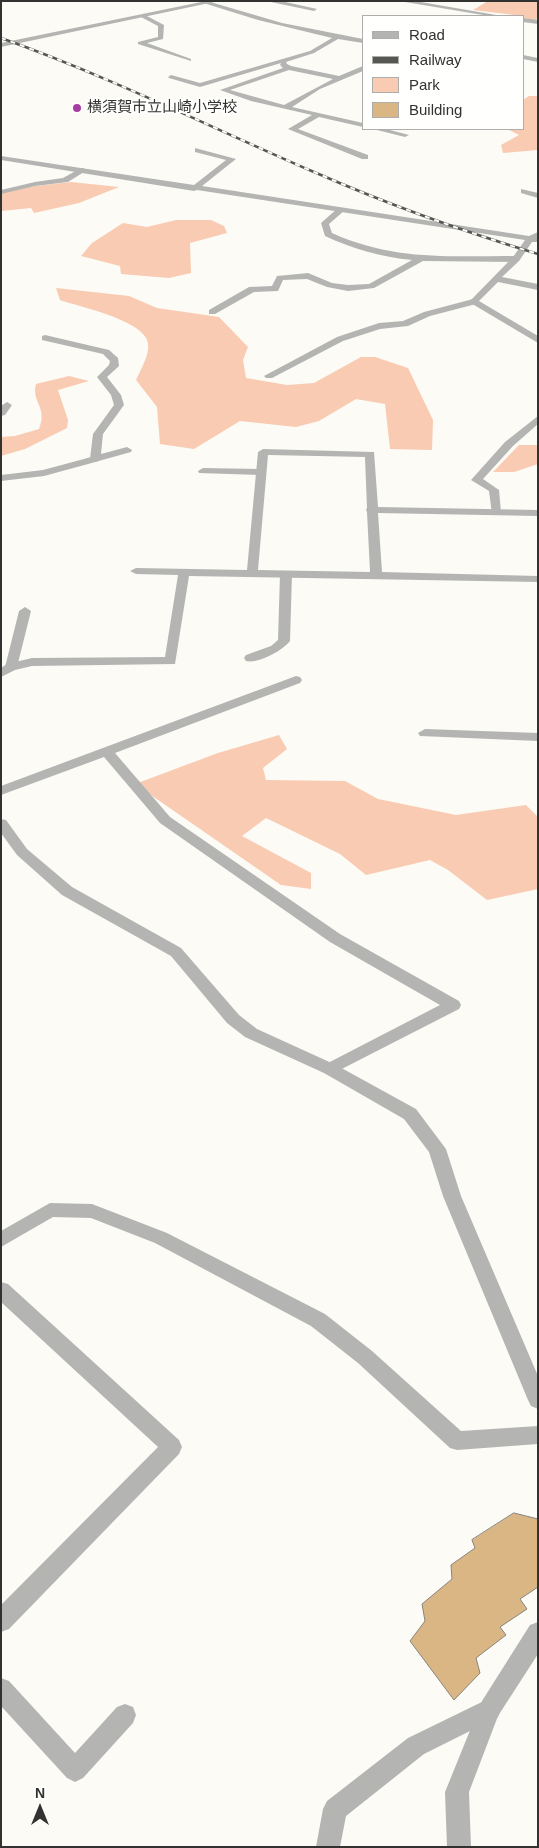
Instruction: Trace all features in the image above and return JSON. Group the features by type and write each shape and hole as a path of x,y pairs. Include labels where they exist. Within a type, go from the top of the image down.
{"street":[{"path":"200,1 271,23 337,38 362,41"},
{"path":"1,45 216,1"},
{"path":"269,1 314,9"},
{"path":"402,1 493,15"},
{"path":"454,15 470,6"},
{"path":"143,16 161,24 160,38 140,43 189,60"},
{"path":"524,20 538,22"},
{"path":"171,77 200,85 312,52 337,38"},
{"path":"524,57 538,60"},
{"path":"285,60 283,66 339,78"},
{"path":"289,68 223,90 253,100 362,126"},
{"path":"286,107 318,88 362,68"},
{"path":"318,115 292,129 365,157"},
{"path":"382,130 404,135"},
{"path":"194,189 232,159 198,150"},
{"path":"1,158 194,189 535,237"},
{"path":"1,192 35,184 65,180 81,170"},
{"path":"524,191 538,196"},
{"path":"341,210 325,223 328,234 346,244 366,251 422,258 516,259"},
{"path":"269,376 357,332 378,326 405,324 427,314 473,302 535,237"},
{"path":"212,312 252,289 275,289 280,278 308,276 330,285 348,288 371,286 422,258"},
{"path":"497,279 538,288"},
{"path":"473,302 538,340"},
{"path":"45,338 106,352 115,360 114,366 102,377 116,395 119,405 98,434 95,459"},
{"path":"496,512 494,490 476,480 509,444 538,419"},
{"path":"1,478 44,473 127,450"},
{"path":"252,574 263,452 370,454 371,510 376,575"},
{"path":"203,471 260,472"},
{"path":"371,510 538,513"},
{"path":"136,571 538,579"},
{"path":"6,670 32,662 171,661 184,572"},
{"path":"250,658 275,649 284,641 286,574"},
{"path":"6,670 25,611"},
{"path":"1,792 296,680"},
{"path":"425,733 538,736"},
{"path":"107,752 165,820 335,938 453,1005 330,1069"},
{"path":"1,823 22,852 68,891 176,952 233,1019 251,1033 330,1069 410,1114 437,1149 452,1196 538,1400"},
{"path":"1,1240 50,1210 92,1212 161,1238 318,1320 365,1357 457,1441 538,1435"},
{"path":"1,1290 172,1447 2,1619"},
{"path":"459,1847 457,1792 490,1709 538,1633"},
{"path":"1,1689 75,1770 125,1715"},
{"path":"328,1847 335,1809 416,1746 490,1709"}],"green space":[{"path":"488,1 538,1 538,18 535,20 524,18 524,15 473,10"},
{"path":"529,96 538,96 538,150 503,153 501,145 519,135 509,130 524,130 524,99"},
{"path":"71,182 119,187 79,203 34,213 31,208 1,211 1,190"},
{"path":"176,220 211,220 224,226 227,233 190,243 191,273 169,278 121,274 120,266 81,256 92,243 123,223 147,227"},
{"path":"56,288 129,296 157,308 219,317 248,347 243,360 246,378 287,385 314,383 361,357 375,357 408,368 433,420 432,450 390,449 385,404 356,399 319,421 296,427 240,421 194,449 160,444 157,407 136,380 148,352 148,343 144,335 124,321 60,300"},
{"path":"69,376 89,381 58,390 68,420 67,428 25,449 1,456 1,437 15,436 39,429 42,415 36,396 36,384"},
{"path":"519,445 538,445 538,464 514,472 493,472"},
{"path":"279,735 287,749 263,768 266,780 345,781 378,799 456,815 526,805 538,817 538,889 487,900 448,870 430,860 366,875 340,854 266,818 242,836 311,873 311,889 281,885 135,784 218,753"}],"building":[{"path":"514,1513 538,1519 538,1587 520,1599 527,1609 500,1627 506,1635 476,1658 480,1673 454,1700 410,1641 425,1621 422,1604 452,1579 451,1565 475,1548 472,1540"}],"railway":[{"path":"1,38 120,85 341,184 481,236 538,254"}],"place":[{"name":"横須賀市立山崎小学校","path":"77,108"}]}
